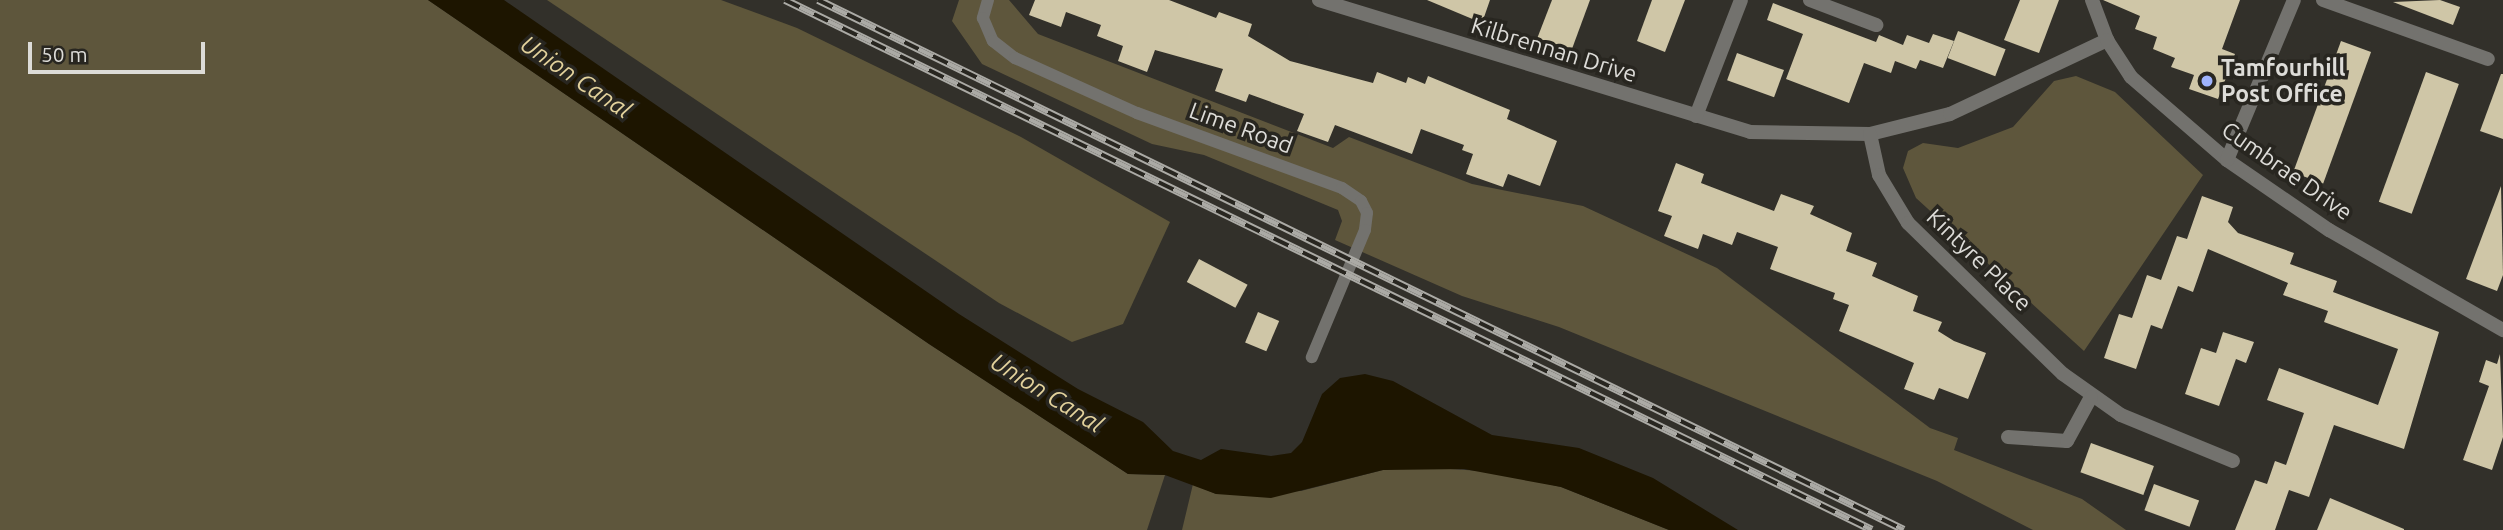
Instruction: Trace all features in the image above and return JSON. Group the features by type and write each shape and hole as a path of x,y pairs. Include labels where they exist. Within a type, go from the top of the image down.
{"street":[{"name":"Kilbrennan Drive","path":"1319,0 1750,132 1870,134 1950,114 2107,40"},
{"path":"1696,116 1741,0"},
{"path":"1810,0 1876,26"},
{"name":"Cumbrae Drive","path":"2092,0 2107,40 2131,78 2227,160 2329,230 2503,330"},
{"path":"2227,160 2294,0"},
{"path":"2323,0 2488,59"},
{"name":"Kintyre Place","path":"1870,134 1879,175 1908,223 2091,397 2233,461"},
{"path":"2008,437 2067,441 2091,397"}],"lane":[{"name":"Lime Road","path":"988,0 983,18 988,29 1015,58 1137,113 1342,188 1361,201 1367,213 1365,230 1312,357"}],"shaded area":[{"path":"0,0 428,0 929,344 1128,474 1165,475 1147,530 0,530"},
{"path":"547,0 721,0 797,28 1021,137 1170,222 1123,324 1072,342 999,303"},
{"path":"959,0 1009,0 1038,34 1333,148 1349,137 1472,184 1583,206 1717,268 1930,428 1958,438 1954,450 2082,499 2126,530 2033,530 1937,481 1559,327 1462,296 1335,240 1342,221 1338,210 1204,155 1152,144 982,64 952,21"},
{"path":"2076,76 2115,92 2203,175 2084,351 1916,198 1903,168 1908,151 1923,143 1958,148 2013,127 2054,81"},
{"path":"1419,467 1497,472 1561,487 1669,530 1182,530 1193,484 1216,494 1301,491 1383,470"}],"water":[{"name":"Union Canal","path":"428,0 504,0 959,314 1078,389 1143,422 1173,451 1201,460 1221,449 1271,456 1291,453 1302,442 1322,394 1340,378 1365,374 1393,381 1492,435 1579,448 1653,478 1738,530 1669,530 1561,487 1464,469 1383,470 1271,498 1216,494 1165,475 1128,474 929,344"}],"building":[{"path":"1035,0 1169,0 1216,18 1219,12 1252,24 1248,36 1290,61 1373,83 1377,72 1406,83 1408,77 1425,84 1428,76 1510,110 1507,119 1557,141 1540,186 1508,174 1503,187 1466,174 1473,154 1462,150 1464,145 1421,129 1412,154 1335,125 1328,142 1297,131 1304,114 1249,94 1246,102 1215,91 1223,69 1155,50 1147,72 1118,61 1123,46 1097,36 1101,25 1066,12 1061,27 1029,15"},
{"path":"1427,0 1490,0 1482,23"},
{"path":"1552,0 1590,0 1569,57 1535,44"},
{"path":"1652,0 1685,0 1665,52 1637,41"},
{"path":"2020,0 2059,0 2039,53 2004,40"},
{"path":"2103,0 2240,0 2222,49 2235,54 2218,99 2189,89 2194,75 2171,67 2175,58 2153,49 2157,37 2135,29 2140,16"},
{"path":"2440,0 2460,7 2453,25 2393,2"},
{"path":"1773,3 1876,42 1879,35 1903,45 1907,35 1929,43 1933,34 1954,41 1943,68 1920,60 1916,69 1895,61 1891,73 1864,63 1849,103 1786,79 1803,34 1767,20"},
{"path":"1958,31 2006,49 1995,76 1948,58"},
{"path":"2341,41 2371,52 2323,184 2293,173"},
{"path":"1737,53 1784,70 1774,97 1727,80"},
{"path":"2426,72 2459,84 2412,214 2379,202"},
{"path":"2503,74 2503,139 2480,131"},
{"path":"1676,163 1704,174 1701,183 1774,211 1781,194 1814,206 1810,214 1852,233 1846,251 1877,263 1872,276 1918,296 1913,311 1942,322 1938,331 1954,341 1986,353 1968,399 1939,388 1934,400 1904,389 1914,363 1839,331 1849,305 1833,299 1835,293 1770,269 1778,247 1737,232 1732,245 1703,234 1698,249 1664,236 1672,216 1658,211"},
{"path":"2501,186 2503,275 2497,291 2466,279"},
{"path":"2202,196 2233,207 2228,222 2238,233 2294,253 2290,264 2337,281 2333,292 2439,332 2404,449 2334,425 2309,497 2289,490 2275,530 2235,530 2255,480 2267,484 2275,461 2286,465 2304,413 2267,400 2279,368 2378,405 2398,349 2324,322 2328,311 2283,295 2288,283 2208,249 2193,292 2178,286 2162,329 2151,325 2136,369 2104,358 2119,314 2132,318 2147,275 2161,280 2177,236 2187,239"},
{"path":"1199,259 1248,285 1235,308 1187,282"},
{"path":"1258,312 1279,321 1266,351 1245,342"},
{"path":"2223,332 2254,342 2246,363 2236,359 2219,406 2185,394 2201,348 2216,353"},
{"path":"2500,354 2503,437 2492,470 2463,460 2489,386 2479,382 2486,360 2497,364"},
{"path":"2091,443 2154,466 2143,495 2080,472"},
{"path":"2154,484 2199,500 2190,527 2144,510"},
{"path":"2330,498 2404,529 2404,530 2317,530"}],"railway":[{"path":"785,0 1872,530"},
{"path":"818,0 1904,530"}],"place":[{"name":"Tamfourhill Post Office","path":"2207,81"}]}
